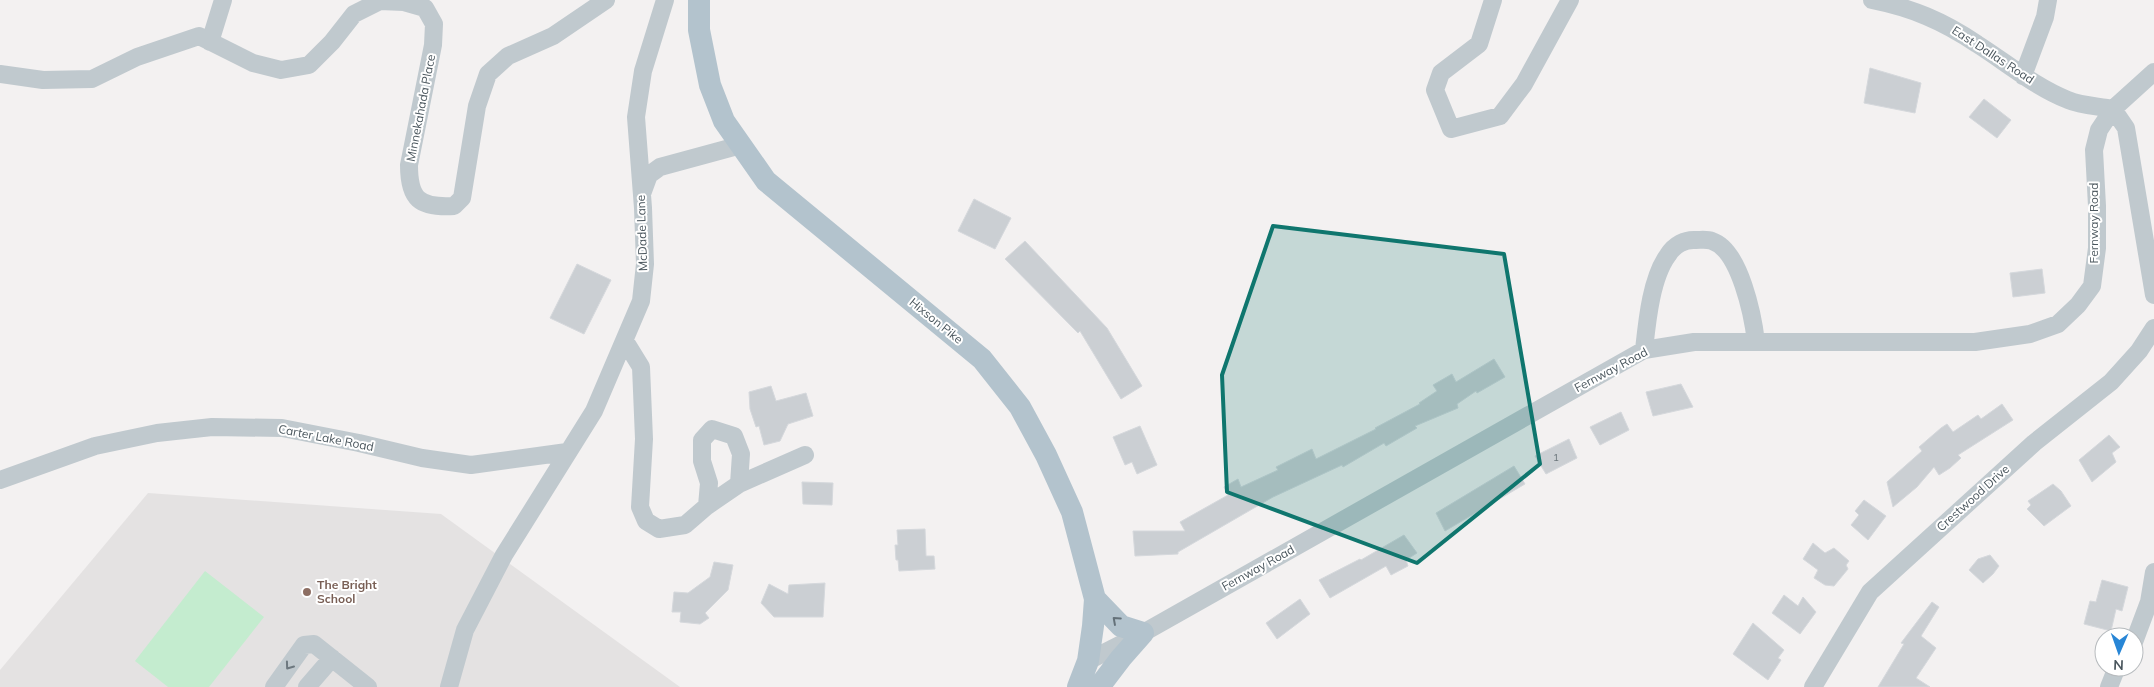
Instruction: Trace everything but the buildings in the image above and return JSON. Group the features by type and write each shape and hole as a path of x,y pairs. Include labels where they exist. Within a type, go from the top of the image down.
{"main road":[{"name":"Hixson Pike","path":"699,0 699,30 710,85 724,121 766,180 982,359 1020,407 1046,455 1072,512 1094,600 1093,626 1088,662 1078,687"},
{"path":"1094,600 1121,626 1143,633 1099,687"}],"street":[{"path":"210,42 223,0"},
{"name":"Minnekahada Place","path":"0,74 43,80 92,79 137,57 199,36 253,63 282,70 309,65 332,42 354,14 380,1 404,2 424,8 434,24 433,45 409,165 409,184 417,199 430,206 454,206 462,198 477,106 488,74 508,56 553,36 606,0"},
{"name":"McDade Lane","path":"450,687 465,630 504,554 594,411 641,301 645,264 636,117 643,72 665,0"},
{"path":"1493,0 1479,44 1441,73 1435,90 1451,129 1500,116 1524,84 1570,0"},
{"name":"East Dallas Road","path":"1872,0 1904,6 1941,23 1977,44 2023,76 2069,101 2113,109"},
{"path":"2023,76 2045,18 2048,0"},
{"name":"Fernway Road","path":"1088,662 1143,633 1644,350 1694,342 1975,342 2030,334 2058,324 2078,305 2092,286 2097,240 2094,150 2099,130 2113,109 2154,72"},
{"path":"2113,109 2126,128 2154,295"},
{"path":"642,195 649,175 660,167 740,145"},
{"path":"1644,350 1648,310 1662,265 1676,245 1689,239 1712,241 1728,254 1739,272 1753,317 1756,342"},
{"name":"Crestwood Drive","path":"1814,687 1870,592 2034,442 2111,382 2139,351 2154,328"},
{"path":"625,341 640,368 644,439 640,507 646,521 659,530 685,526 707,506 739,484 805,455"},
{"name":"Carter Lake Road","path":"0,480 95,446 158,433 212,427 282,428 422,458 471,465 567,452"},
{"path":"707,506 709,483 702,461 702,440 712,429 734,436 741,454 739,484"},
{"path":"2140,627 2149,602 2154,572"},
{"path":"274,687 304,645 314,644 332,658 357,683"},
{"path":"307,687 332,658"}],"highlighted area":[{"path":"1273,226 1504,254 1540,464 1417,563 1227,492 1222,375"}],"shaded area":[{"name":"The Bright School","path":"148,493 441,514 680,687 0,687 0,670"}],"green space":[{"path":"205,571 264,617 209,687 168,687 135,661"}],"place":[{"name":"The Bright School","path":"307,592"}]}
